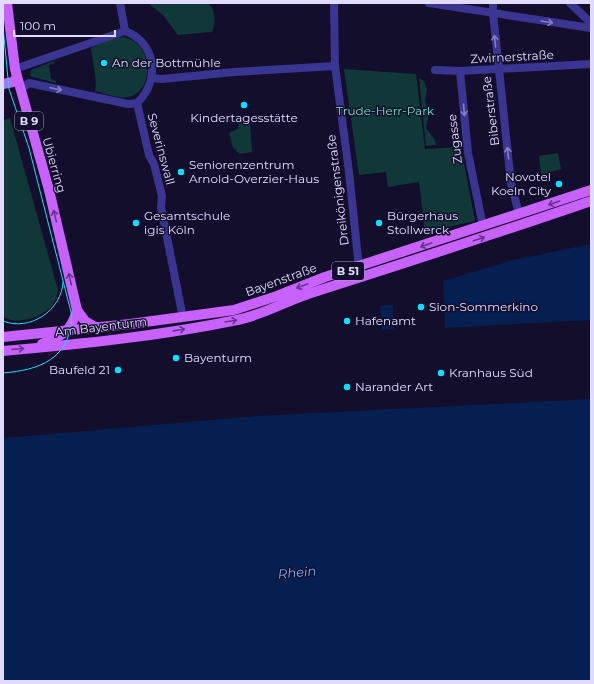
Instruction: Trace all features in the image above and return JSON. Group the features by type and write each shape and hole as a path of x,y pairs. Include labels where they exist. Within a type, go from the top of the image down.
{"main road":[{"name":"Ubierring","path":"7,3 16,73 49,190 77,310"},
{"path":"3,84 13,82 16,73"},
{"name":"Bayenstraße","path":"183,318 234,310 591,190"},
{"name":"Bayenstraße","path":"201,326 238,320 260,314 310,293 362,278 591,201"},
{"path":"77,310 85,321 97,328 92,337 97,341"},
{"path":"33,348 58,339 72,323 77,310"},
{"name":"Am Bayenturm","path":"3,337 183,318"},
{"path":"156,321 153,328 158,333"},
{"name":"Am Bayenturm","path":"3,351 69,345 201,326"}],"street":[{"path":"16,73 124,30 120,3"},
{"name":"Dreikönigenstraße","path":"334,3 334,66 349,172 359,268 362,278"},
{"path":"429,3 591,28"},
{"name":"Biberstraße","path":"493,3 498,70 511,183 519,214"},
{"path":"570,3 591,23"},
{"name":"Severinswall","path":"124,30 136,36 146,46 152,60 152,78 147,92 137,103 149,155 154,164 162,196 161,208 183,318"},
{"name":"Zwirnerstraße","path":"435,70 498,70 591,64"},
{"path":"152,78 162,79 234,72 334,66"},
{"name":"Zugasse","path":"460,71 468,153 483,226"},
{"path":"20,90 29,83 128,104 137,103"}],"green space":[{"path":"151,3 208,3 213,9 214,13 214,25 212,32 178,35 163,15 150,5"},
{"path":"123,37 133,41 140,47 145,56 147,77 143,86 137,93 128,97 116,97 95,91 96,86 91,48 111,39"},
{"path":"54,61 55,63 49,65 51,79 56,81 56,83 30,76 31,70"},
{"name":"Trude-Herr-Park","path":"344,69 416,74 425,149 461,147 475,221 425,232 419,182 388,187 386,172 359,175"},
{"path":"419,78 424,81 427,90 425,101 429,113 426,128 435,140 436,145 426,146"},
{"path":"10,118 58,290 54,302 44,312 38,316 16,321 3,317 3,125 4,120"},
{"path":"250,122 252,152 239,154 233,147 229,133 239,128 238,123"},
{"path":"558,153 561,169 541,175 539,156"}],"water":[{"path":"591,244 591,320 445,328 443,281 513,260"},
{"path":"393,305 394,329 382,330 380,306"},
{"name":"Rhein","path":"591,399 591,681 3,681 3,438 258,416"}],"tram line":[{"path":"3,27 9,89 29,148 72,316 70,331 66,343 51,360 29,369 3,373"},
{"path":"3,104 4,83"},
{"path":"3,321 13,324 24,323 34,321 43,316 51,310 57,301 63,282"}],"place":[{"name":"An der Bottmühle","path":"104,63"},
{"name":"Kindertagesstätte","path":"244,105"},
{"name":"Seniorenzentrum Arnold-Overzier-Haus","path":"181,172"},
{"name":"Novotel Koeln City","path":"559,184"},
{"name":"Gesamtschule igis Köln","path":"136,223"},
{"name":"Bürgerhaus Stollwerck","path":"379,223"},
{"name":"Sion-Sommerkino","path":"421,307"},
{"name":"Hafenamt","path":"347,321"},
{"name":"Bayenturm","path":"176,358"},
{"name":"Baufeld 21","path":"118,370"},
{"name":"Kranhaus Süd","path":"441,373"},
{"name":"Narander Art","path":"347,387"}]}
